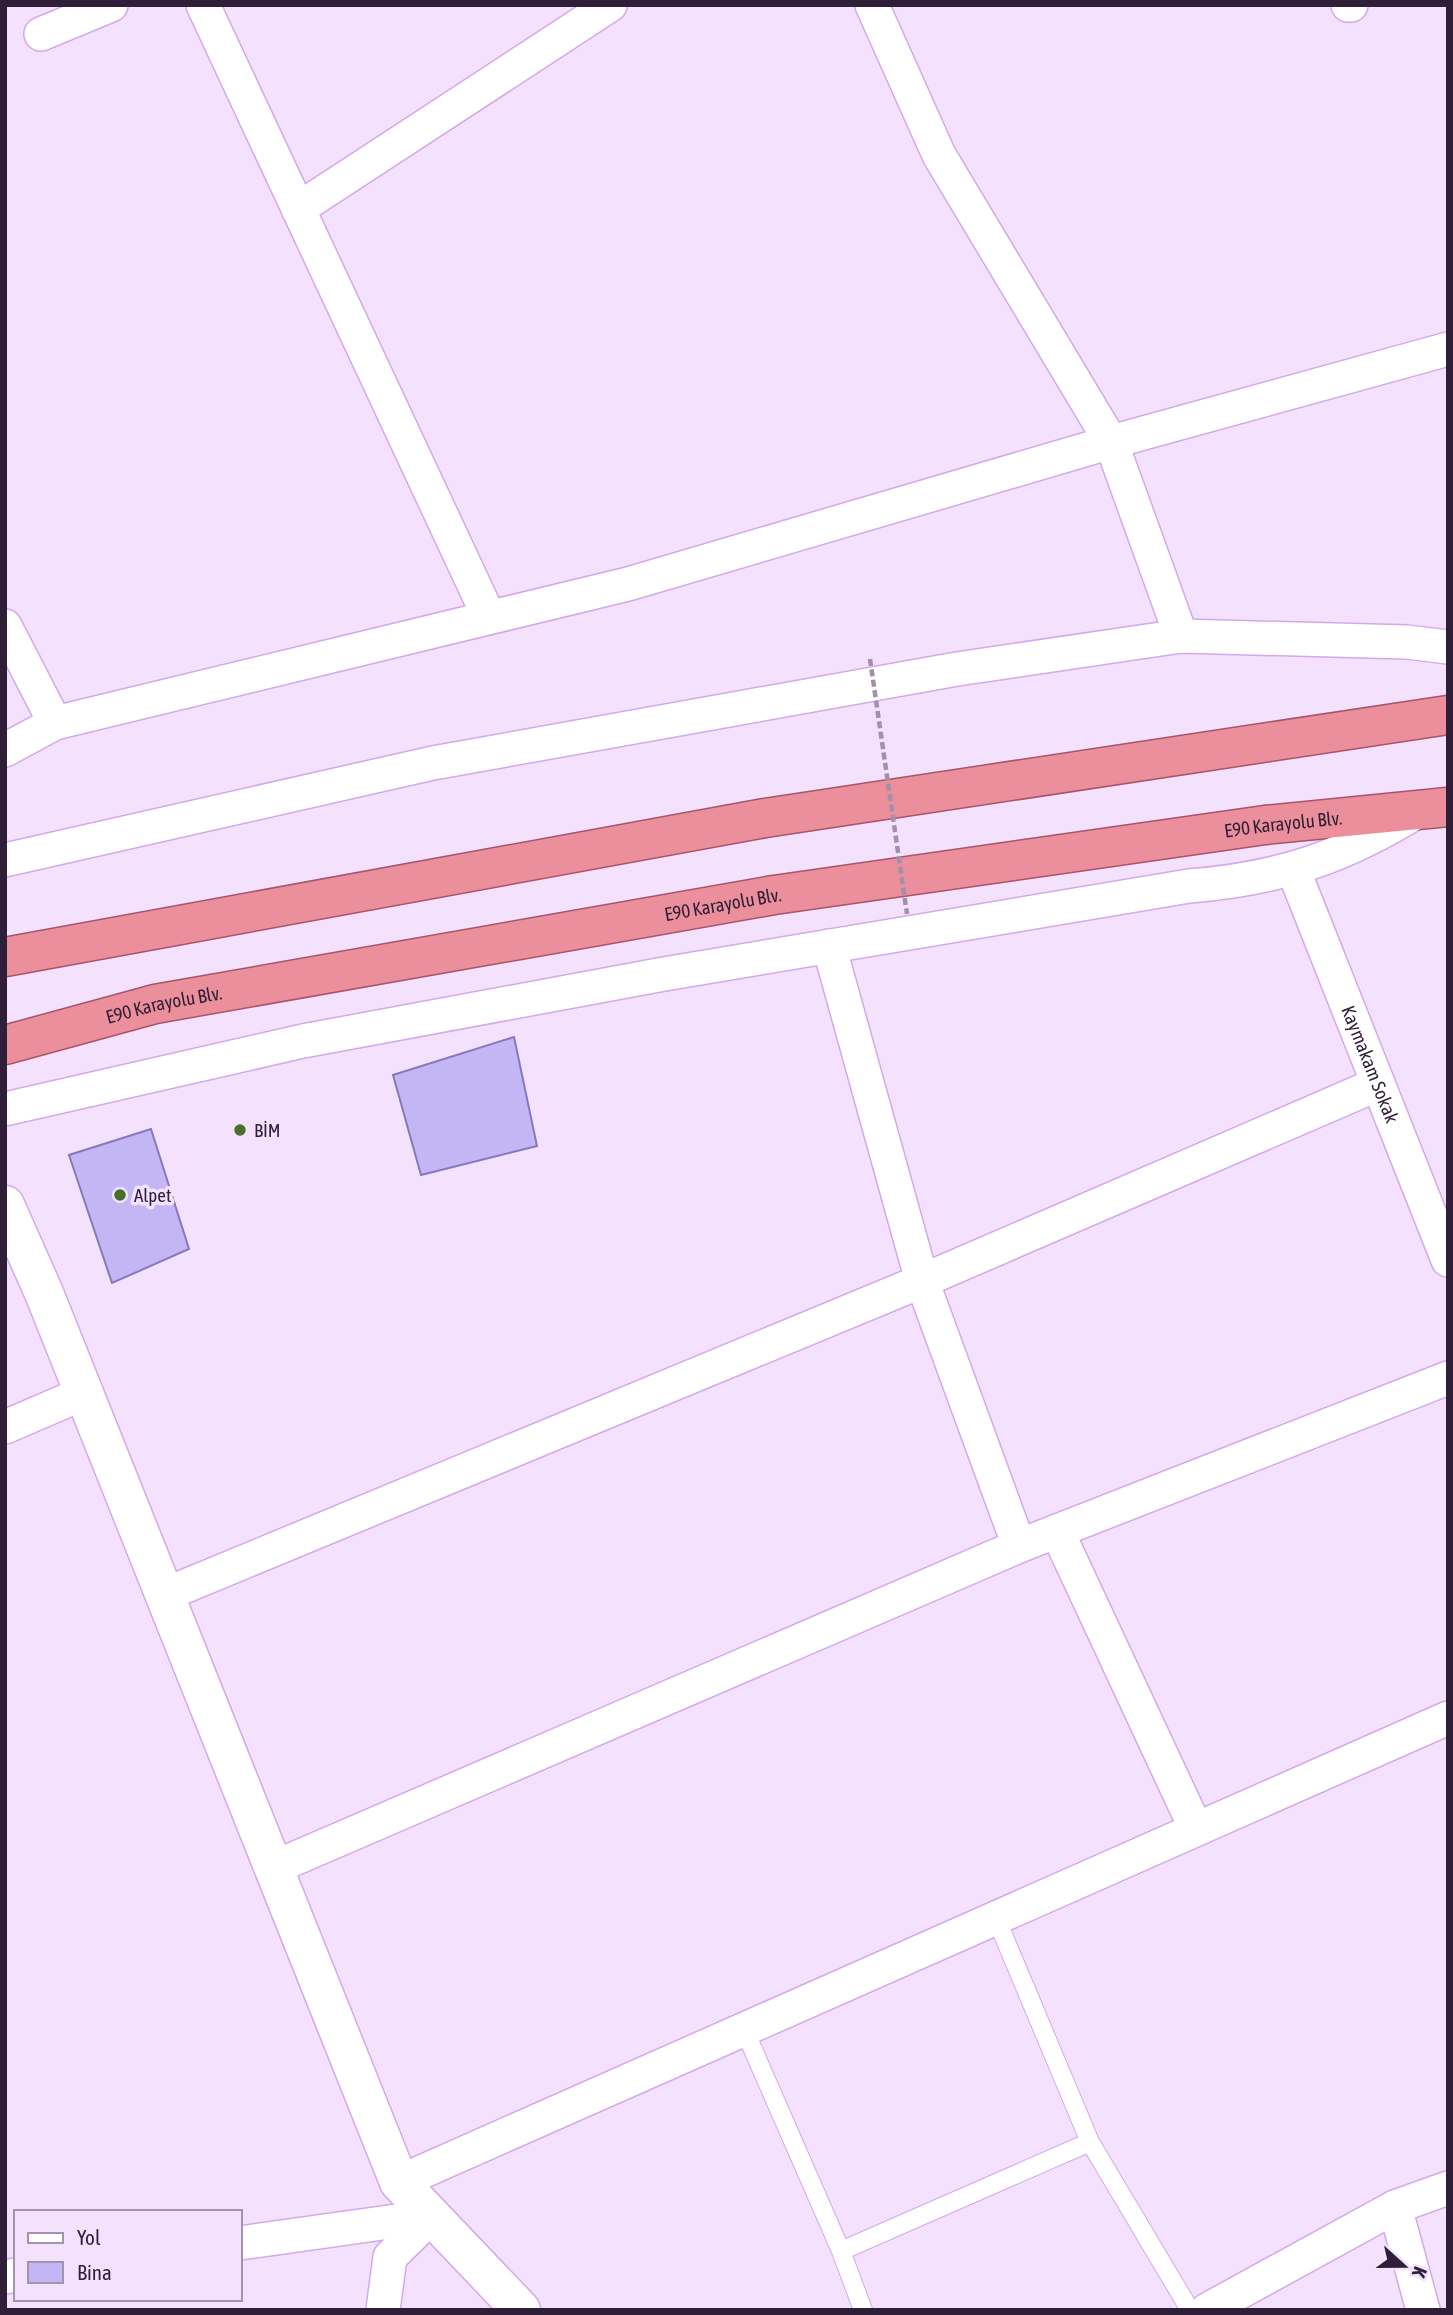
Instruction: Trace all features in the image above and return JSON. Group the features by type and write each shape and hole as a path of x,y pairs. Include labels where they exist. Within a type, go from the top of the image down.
{"highway":[{"path":"5,957 765,818 1448,715"},
{"name":"E90 Karayolu Blv.","path":"5,1045 155,1004 774,895 1265,825 1434,808"}],"street":[{"path":"41,34 111,5"},
{"path":"203,5 489,617"},
{"path":"298,209 610,5"},
{"path":"872,5 939,155 1111,442 1181,636"},
{"path":"5,750 55,723 628,584 1111,442 1448,349"},
{"path":"5,626 55,723"},
{"path":"5,860 433,763 957,669 1181,636 1407,642 1448,647"},
{"path":"5,1109 303,1041 664,974 1189,886 1228,883 1293,869 1344,852 1434,808"},
{"name":"Kaymakam Sokak","path":"1293,869 1448,1260"},
{"path":"829,946 922,1281 1019,1546"},
{"path":"164,1595 922,1281 1378,1084"},
{"path":"5,1205 399,2182 521,2310"},
{"path":"273,1868 1019,1546 1448,1378"},
{"path":"5,1427 83,1393"},
{"path":"1057,1531 1196,1829"},
{"path":"399,2182 1448,1718"},
{"path":"1208,2310 1395,2207 1448,2188"},
{"path":"1395,2207 1423,2310"},
{"path":"242,2243 432,2216"},
{"path":"383,2310 390,2257 432,2216"}],"lane":[{"path":"996,1918 1090,2143 1190,2310"},
{"path":"744,2029 841,2251 863,2310"},
{"path":"841,2251 1090,2143"}],"path":[{"path":"870,659 907,914"}],"building":[{"path":"514,1037 537,1146 421,1175 393,1075"},
{"path":"151,1129 189,1249 112,1283 69,1155"}],"place":[{"name":"BİM","path":"240,1130"},
{"name":"Alpet","path":"120,1195"}]}
